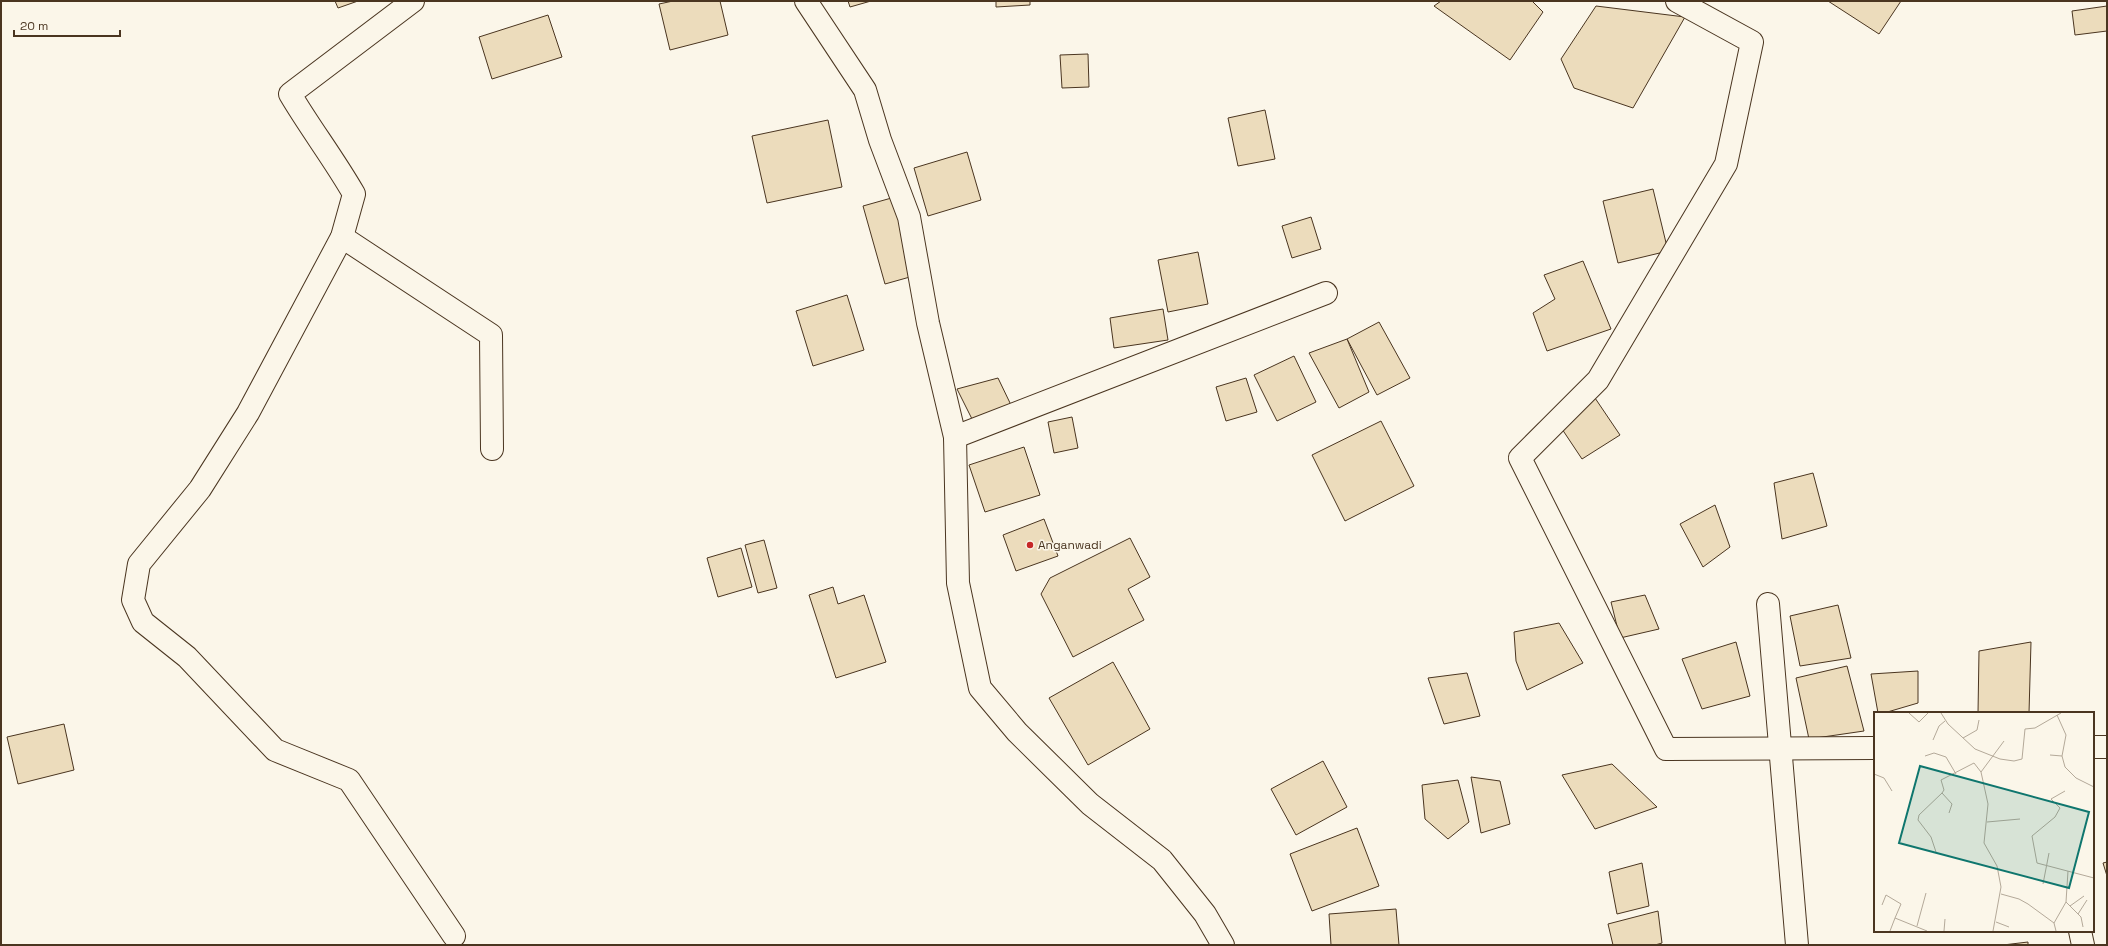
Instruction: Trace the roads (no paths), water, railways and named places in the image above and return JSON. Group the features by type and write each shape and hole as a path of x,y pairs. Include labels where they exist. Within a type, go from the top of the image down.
{"street":[{"path":"413,1 290,94 313,132 334,159 354,194 342,237 248,412 200,489 139,564 133,600 143,622 187,657 275,750 349,780 454,936"},
{"path":"806,1 865,90 880,140 909,216 928,323 955,437 958,583 980,688 1018,732 1090,804 1162,860 1205,914 1223,945"},
{"path":"1677,1 1752,42 1726,164 1598,380 1520,458 1666,749 1874,748"},
{"path":"342,237 491,335 492,449"},
{"path":"955,437 1326,293"},
{"path":"1768,604 1796,945"},
{"path":"2094,748 2107,747"},
{"path":"2080,932 2083,945"}],"place":[{"name":"Anganwadi","path":"1030,545"}]}
